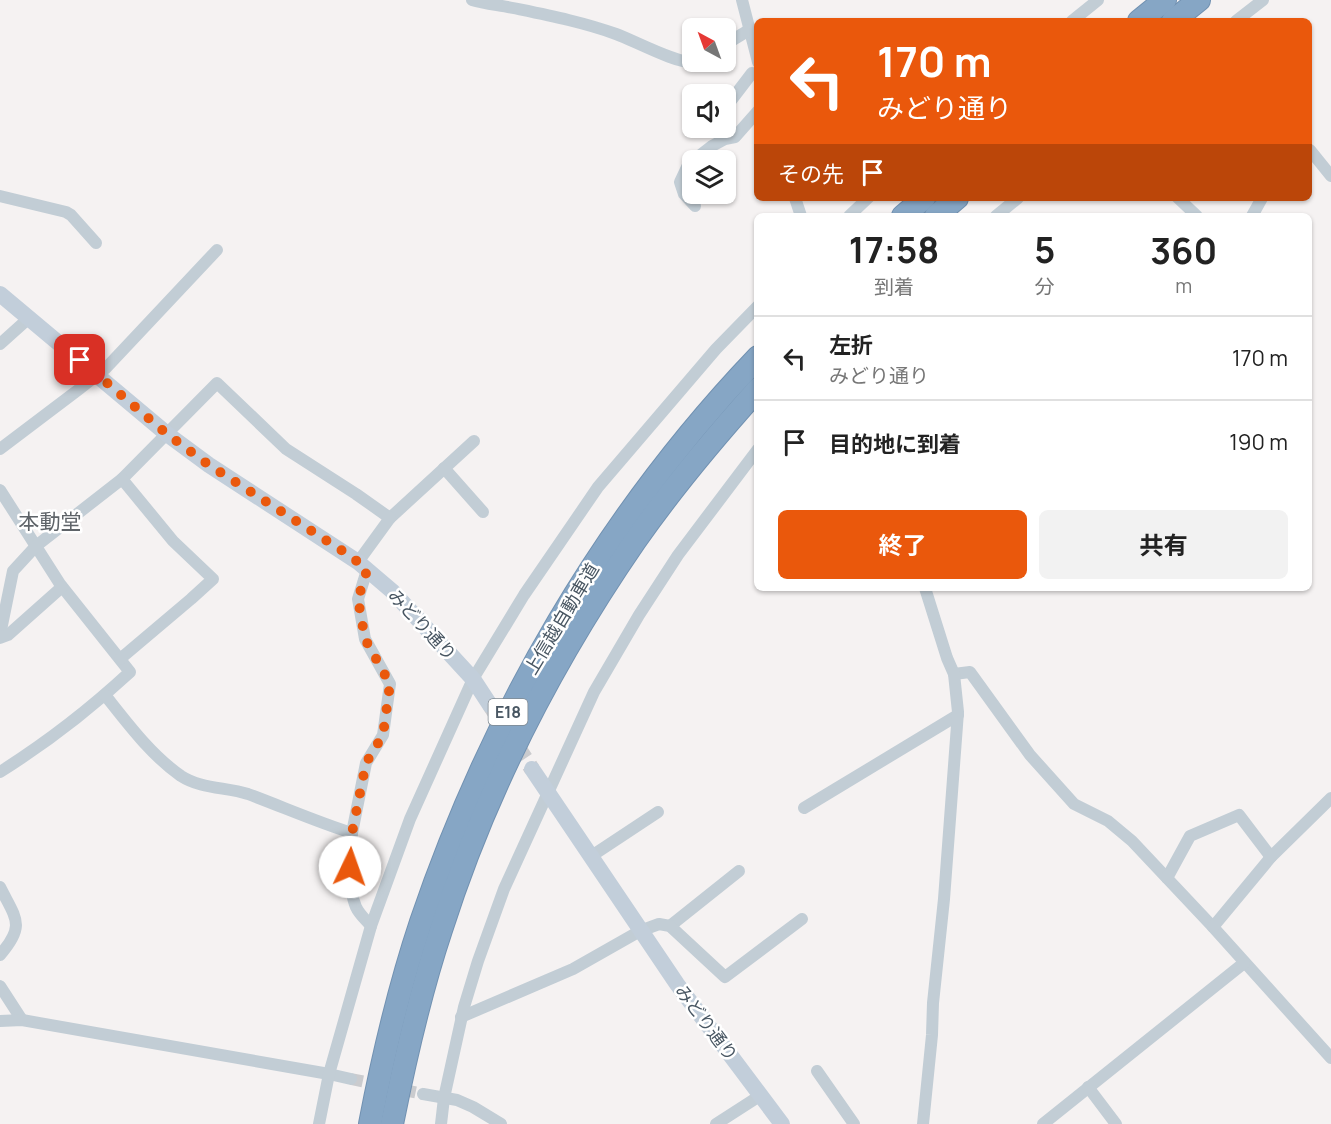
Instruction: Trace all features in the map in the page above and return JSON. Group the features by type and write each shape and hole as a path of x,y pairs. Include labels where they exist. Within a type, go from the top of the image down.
{"highway":[{"path":"1143,18 1165,0"},
{"path":"1177,18 1199,0"},
{"path":"906,213 920,201"},
{"path":"940,213 954,201"},
{"name":"上信越自動車道","path":"370,1124 397,1002 421,923 462,814 506,717 567,607 616,531 707,412 754,361"},
{"name":"上信越自動車道","path":"392,1124 409,1046 441,930 477,834 524,728 564,654 635,541 680,480 754,393"}],"street":[{"path":"472,0 538,13 615,33 682,61"},
{"path":"742,0 754,48"},
{"path":"1076,18 1098,0"},
{"path":"1240,18 1263,0"},
{"path":"736,38 749,30"},
{"path":"736,94 754,74"},
{"path":"707,150 725,139 735,137 754,116"},
{"path":"1312,152 1329,169"},
{"path":"0,196 66,212 96,243"},
{"path":"852,213 865,201"},
{"path":"1000,213 1014,201"},
{"path":"1181,201 1194,213"},
{"path":"0,449 106,368 217,250"},
{"name":"みどり通り","path":"0,294 167,434 209,465 362,566 392,591 473,679 490,705"},
{"path":"319,1124 329,1074 371,926 410,819 473,679 524,595 598,487 716,349 754,310"},
{"path":"0,344 29,318"},
{"path":"62,587 8,634 0,636 13,571 36,546 122,479 217,383 286,449 390,518"},
{"path":"371,926 355,906 350,867 352,833 366,763 383,735 390,684 365,639 358,599 362,566 390,518 474,441"},
{"path":"441,1124 444,1098 461,1017 478,961 504,889 594,692 639,615 689,540 754,454"},
{"path":"444,468 483,512"},
{"path":"120,659 213,579 173,542 122,479"},
{"path":"0,490 62,587 130,672 105,695 36,749 0,772"},
{"path":"0,585 12,576"},
{"path":"923,1124 958,715 954,674 926,591"},
{"path":"954,674 970,672 1030,754 1074,804 1108,821 1132,842 1213,927 1331,1058"},
{"path":"105,695 132,729 181,776 197,784 246,793 352,833"},
{"path":"804,808 958,715"},
{"name":"みどり通り","path":"532,769 677,984 782,1124"},
{"path":"1213,927 1271,857 1329,804"},
{"path":"590,857 658,812"},
{"path":"1167,878 1190,836 1239,815 1271,857"},
{"path":"670,926 739,871"},
{"path":"0,887 15,917 17,930 0,955"},
{"path":"461,1017 573,969 640,931 659,924 670,926 725,977 802,919"},
{"path":"1043,1124 1244,963"},
{"path":"0,986 22,1020"},
{"path":"0,1021 22,1020 351,1079"},
{"path":"817,1071 854,1124"},
{"path":"1088,1087 1116,1124"},
{"path":"423,1094 458,1100 501,1124"},
{"path":"716,1124 760,1095"}],"tunnel":[{"path":"490,705 532,769"},
{"path":"351,1079 423,1094"}],"district":[{"name":"本動堂","path":"50,522"}],"route":[{"path":"80,360 167,434 209,465 352,557 367,570 358,599 365,639 390,684 383,735 366,763 352,833 350,867"}]}
